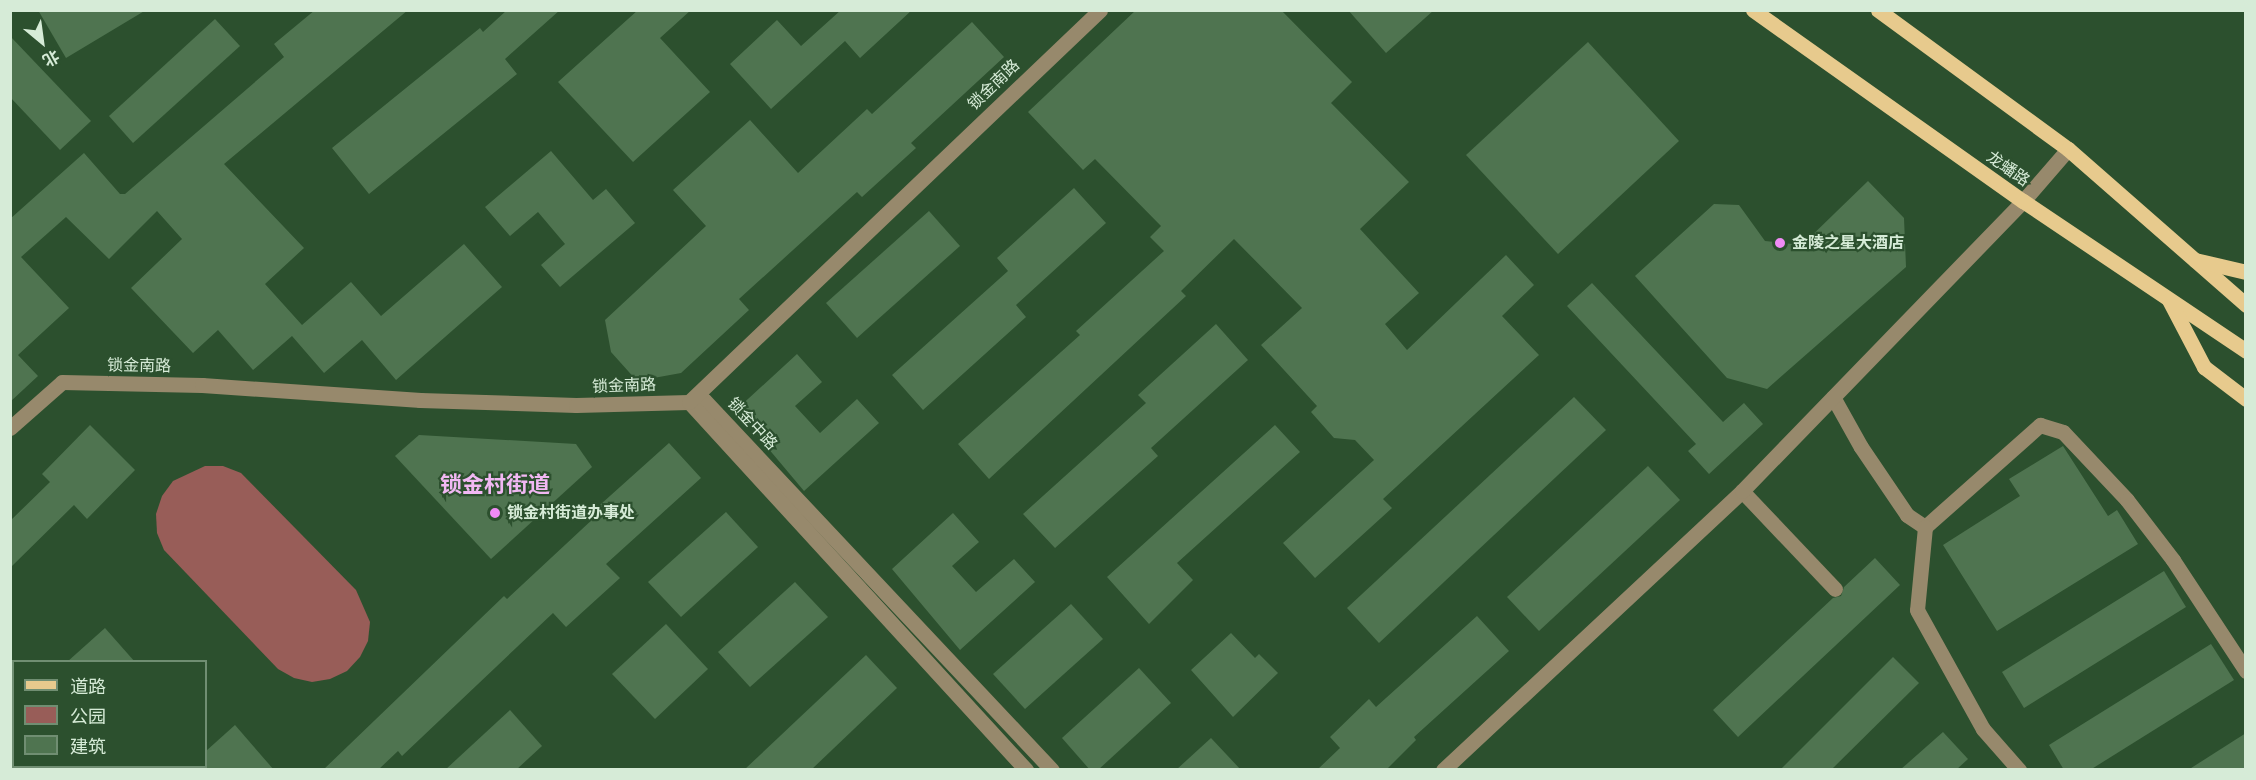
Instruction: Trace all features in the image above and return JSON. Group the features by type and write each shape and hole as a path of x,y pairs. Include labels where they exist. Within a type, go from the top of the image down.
{"main road":[{"name":"龙蟠路","path":"1753,10 2023,201 2246,351"},
{"path":"1878,10 2068,149 2189,259 2246,305"},
{"path":"2189,259 2246,272"},
{"path":"2168,297 2204,367 2246,399"}],"street":[{"name":"锁金南路","path":"10,428 62,382 202,385 420,400 554,404 689,402 1100,10"},
{"path":"1443,770 1742,491 2023,201 2068,149"},
{"path":"1833,397 1861,447 1907,515 1925,527"},
{"name":"锁金中路","path":"689,402 704,400 1052,770"},
{"name":"锁金中路","path":"689,402 1026,770"},
{"path":"2019,770 1983,729 1917,610 1925,527 2040,425 2063,432 2146,526 2246,671"},
{"path":"1742,491 1835,589"}],"green space":[{"path":"205,466 223,466 241,473 356,590 370,622 368,641 360,657 347,671 330,679 312,682 294,678 278,669 164,550 157,533 156,514 162,496 173,481"}],"building":[{"path":"38,10 146,10 66,58"},
{"path":"315,10 408,10 224,164 304,248 265,284 302,325 351,282 381,316 464,244 502,287 396,380 362,340 324,373 292,336 253,370 218,330 193,353 131,288 182,239 157,211 109,259 66,217 21,257 69,308 18,355 38,376 10,402 10,219 84,153 120,194 125,194 284,57 274,44"},
{"path":"507,10 560,10 505,59 517,74 369,194 332,148 480,28 483,32"},
{"path":"638,10 691,10 660,38 710,92 633,162 558,82"},
{"path":"841,10 912,10 860,58 845,41 771,109 730,64 777,20 801,46"},
{"path":"1136,10 1281,10 1352,82 1331,103 1409,182 1360,229 1419,293 1385,324 1407,350 1506,255 1534,285 1502,316 1539,355 1383,499 1392,508 1315,578 1283,543 1374,460 1355,440 1334,438 1311,412 1317,406 1261,345 1302,308 1234,239 1181,291 1186,296 989,479 958,444 1080,335 1076,331 1164,251 1150,237 1161,226 1095,159 1083,170 1028,112"},
{"path":"1348,10 1434,10 1386,53"},
{"path":"215,19 240,46 133,143 109,116"},
{"path":"972,22 1004,57 911,143 916,148 862,197 857,192 739,299 749,310 681,373 637,381 611,352 605,320 706,226 673,190 750,120 798,173 867,109 872,114"},
{"path":"10,36 91,121 60,150 10,97"},
{"path":"1588,42 1679,141 1558,254 1466,155"},
{"path":"551,151 593,200 606,189 635,223 560,287 541,265 565,244 538,212 510,236 485,207"},
{"path":"1868,181 1904,218 1906,267 1767,389 1727,378 1635,276 1714,204 1739,205 1765,241 1802,245"},
{"path":"1074,188 1106,223 1016,305 1026,317 923,410 892,375 1008,271 997,258"},
{"path":"929,211 960,246 857,338 826,303"},
{"path":"1592,283 1723,422 1744,403 1763,424 1709,474 1688,451 1696,444 1567,306"},
{"path":"1216,324 1248,360 1151,448 1158,456 1055,548 1023,514 1146,403 1138,395"},
{"path":"797,354 822,382 795,406 820,433 857,399 879,423 804,491 736,410"},
{"path":"1574,397 1606,430 1379,643 1347,608"},
{"path":"90,425 135,470 87,519 74,505 10,568 10,521 50,482 42,474"},
{"path":"1275,425 1300,452 1177,563 1193,580 1149,624 1107,577"},
{"name":"锁金村街道办事处","path":"419,435 576,444 592,467 491,559 395,456"},
{"path":"669,443 701,478 606,564 620,578 566,627 553,613 402,756 398,751 378,770 323,770 504,596 507,599 595,517 591,513"},
{"path":"2063,446 2108,516 2117,510 2138,544 1997,631 1943,545 2020,496 2009,479"},
{"path":"1648,466 1680,500 1539,631 1507,597"},
{"path":"726,512 758,547 681,617 648,582"},
{"path":"953,513 979,542 952,566 976,592 1014,559 1035,582 960,650 892,569"},
{"path":"1875,558 1900,585 1738,737 1713,710 1833,598 1841,596 1844,587"},
{"path":"2164,571 2186,607 2024,708 2002,672"},
{"path":"795,582 828,617 750,687 718,652"},
{"path":"1071,604 1103,639 1025,709 993,674"},
{"path":"1477,616 1509,651 1414,737 1416,740 1386,770 1317,770 1340,748 1330,737 1369,699 1376,707"},
{"path":"666,624 708,669 655,719 612,674"},
{"path":"105,628 133,660 69,660"},
{"path":"1231,633 1255,658 1259,654 1278,673 1233,717 1191,670"},
{"path":"2211,644 2234,680 2090,770 2064,770 2049,745"},
{"path":"866,655 897,688 811,770 744,770"},
{"path":"1893,657 1919,683 1831,770 1780,770"},
{"path":"1139,668 1171,703 1098,770 1090,770 1062,738"},
{"path":"510,710 542,746 516,770 445,770"},
{"path":"235,725 274,770 206,770 207,750"},
{"path":"1943,732 1968,759 1956,770 1900,770"},
{"path":"2246,733 2246,770 2188,770"},
{"path":"1211,738 1241,770 1176,770"}],"place":[{"name":"金陵之星大酒店","path":"1780,243"},
{"name":"锁金村街道办事处","path":"495,513"}],"district":[{"name":"锁金村街道","path":"495,486"}]}
